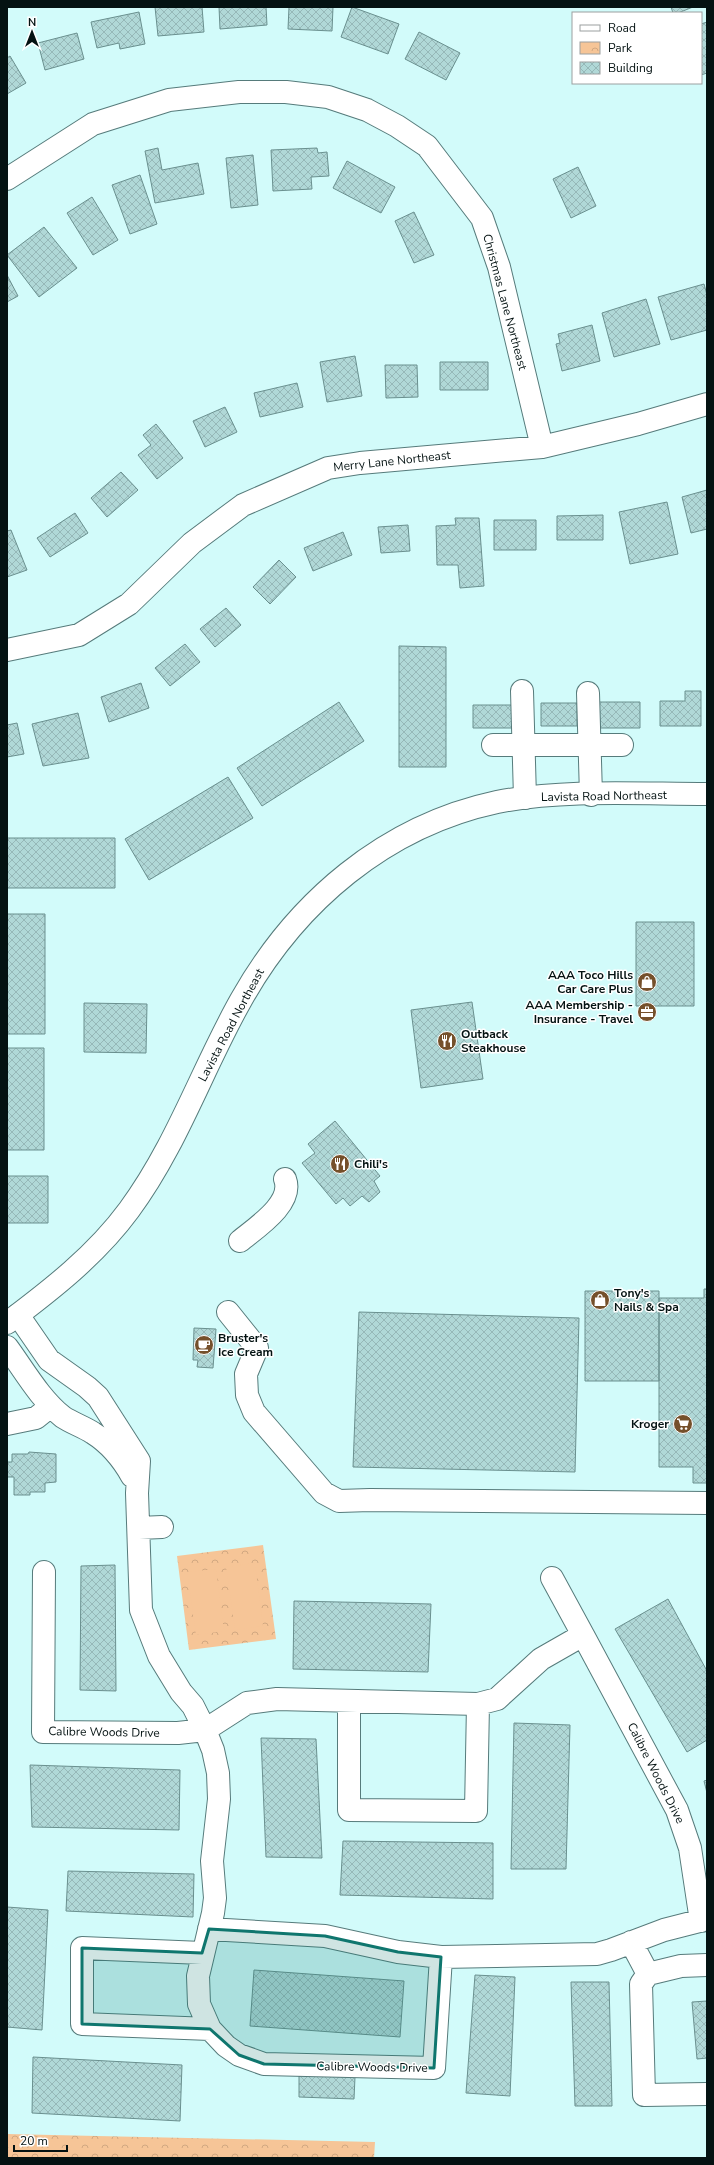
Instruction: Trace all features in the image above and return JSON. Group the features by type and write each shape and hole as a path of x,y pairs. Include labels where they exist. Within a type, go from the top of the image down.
{"street":[{"name":"Christmas Lane Northeast","path":"7,179 93,124 169,100 239,92 286,92 328,97 367,110 397,126 427,146 482,218 499,267 542,447"},
{"name":"Merry Lane Northeast","path":"7,650 79,635 129,604 192,543 243,505 328,468 360,463 542,447 638,424 707,404"},
{"path":"522,691 525,798"},
{"path":"588,694 591,795"},
{"path":"493,745 622,745"},
{"name":"Lavista Road Northeast","path":"13,1319 85,1260 129,1211 171,1145 233,1016 269,953 291,926 323,892 366,859 419,829 462,812 496,803 525,798 563,795 707,794"},
{"path":"240,1241 268,1217 281,1202 286,1194 287,1185 285,1178"},
{"path":"228,1312 257,1348 246,1374 247,1395 254,1412 324,1493 340,1501 707,1503"},
{"name":"Calibre Woods Drive","path":"13,1319 49,1360 87,1387 98,1397 138,1461 137,1493 142,1610 159,1656 177,1686 193,1706 205,1730 213,1750 218,1773 219,1799 212,1861 215,1898 209,1929 202,1952 198,1976 199,2004 210,2029 226,2046 239,2056 264,2064 434,2068 441,1957"},
{"name":"Calibre Woods Drive","path":"7,1347 51,1406 64,1417 92,1432 104,1441 125,1465 132,1477 137,1493"},
{"path":"7,1424 36,1418 51,1406"},
{"path":"139,1528 162,1527"},
{"name":"Calibre Woods Drive","path":"44,1572 43,1732 178,1733 205,1730 247,1703 276,1699 478,1704 497,1699 541,1659 583,1635"},
{"name":"Calibre Woods Drive","path":"209,1929 325,1936 398,1952 441,1957 584,1955 611,1950 664,1930 704,1920 690,1848 677,1810 552,1578"},
{"path":"349,1702 349,1810 476,1811 478,1704"},
{"path":"631,1942 648,1974"},
{"path":"202,1952 82,1948 82,2024 210,2029"},
{"path":"707,1965 681,1966 648,1974 641,1984 644,2095 707,2094"}],"highlighted area":[{"path":"209,1929 325,1936 398,1952 441,1957 434,2068 264,2064 239,2055 210,2029 82,2024 82,1948 202,1953"}],"green space":[{"path":"263,1545 276,1639 189,1650 177,1556"},
{"path":"255,1563 263,1626 235,1630 226,1567"},
{"path":"216,1569 224,1631 196,1635 187,1572"},
{"path":"7,2134 375,2142 374,2158 7,2158"}],"building":[{"path":"155,7 202,7 204,32 158,36"},
{"path":"219,7 266,7 267,25 220,29"},
{"path":"289,7 333,7 332,31 288,29"},
{"path":"352,7 399,24 388,54 341,37"},
{"path":"671,7 693,7 680,12 673,12"},
{"path":"139,12 145,44 120,49 119,43 97,48 91,22"},
{"path":"707,22 707,73 702,75 702,24"},
{"path":"419,32 460,53 446,80 405,59"},
{"path":"77,33 84,59 45,70 38,43"},
{"path":"10,56 26,83 7,94 7,58"},
{"path":"158,148 162,170 198,163 204,194 155,203 145,151"},
{"path":"317,148 318,153 327,152 329,176 311,177 312,189 273,191 271,150"},
{"path":"253,155 258,205 231,208 226,158"},
{"path":"347,161 395,187 381,213 333,188"},
{"path":"578,167 596,206 571,218 553,179"},
{"path":"140,175 157,224 130,234 112,185"},
{"path":"92,197 118,240 93,255 67,213"},
{"path":"414,212 434,255 414,263 395,221"},
{"path":"44,227 77,268 39,297 7,255"},
{"path":"7,275 18,296 7,302"},
{"path":"704,284 707,295 707,330 671,340 658,297"},
{"path":"646,299 660,344 614,357 602,313"},
{"path":"592,325 600,361 562,371 556,344 560,343 558,334"},
{"path":"355,356 362,396 327,402 320,362"},
{"path":"440,362 488,362 488,390 440,390"},
{"path":"385,365 417,365 418,397 386,398"},
{"path":"297,383 303,407 260,417 254,393"},
{"path":"225,407 237,432 205,447 193,421"},
{"path":"156,424 183,458 157,479 138,455 151,445 143,435"},
{"path":"121,472 138,490 107,517 91,498"},
{"path":"707,490 707,529 691,533 682,497"},
{"path":"667,502 678,554 630,564 619,512"},
{"path":"75,513 88,533 50,557 37,538"},
{"path":"603,515 603,540 557,540 557,516"},
{"path":"455,518 479,518 484,586 460,588 458,565 437,565 436,526 456,525"},
{"path":"494,520 536,520 536,550 494,550"},
{"path":"408,525 410,551 381,553 378,527"},
{"path":"11,530 27,570 7,577 7,531"},
{"path":"343,532 352,555 313,571 304,548"},
{"path":"279,560 296,577 270,604 253,587"},
{"path":"226,608 241,625 215,647 200,629"},
{"path":"185,644 200,662 170,686 155,668"},
{"path":"399,646 446,647 446,767 399,767"},
{"path":"141,683 149,708 109,722 101,697"},
{"path":"685,691 701,691 701,726 660,726 660,701 685,701"},
{"path":"339,702 364,741 262,806 237,768"},
{"path":"598,702 640,702 640,728 598,728"},
{"path":"541,703 577,703 577,726 541,726"},
{"path":"473,705 517,705 517,728 473,728"},
{"path":"78,713 89,758 43,766 32,724"},
{"path":"17,723 24,754 7,757 7,725"},
{"path":"228,777 253,818 149,880 125,839"},
{"path":"7,838 115,838 115,888 7,888"},
{"path":"7,914 45,914 45,1034 7,1034"},
{"path":"636,922 694,922 694,1006 636,1006"},
{"path":"472,1002 483,1079 421,1088 411,1010"},
{"path":"84,1003 147,1004 146,1053 84,1052"},
{"path":"7,1048 44,1048 44,1150 7,1150"},
{"path":"335,1121 380,1176 374,1181 380,1192 369,1202 362,1196 350,1206 343,1198 336,1204 302,1163 315,1153 308,1144"},
{"path":"7,1176 48,1176 48,1223 7,1223"},
{"name":"Kroger","path":"704,1289 707,1289 707,1483 693,1483 693,1467 659,1467 659,1298 704,1298"},
{"path":"585,1291 659,1291 659,1381 585,1381"},
{"path":"359,1312 579,1318 575,1472 353,1467"},
{"name":"Bruster's Ice Cream","path":"194,1328 216,1329 213,1368 197,1367 198,1360 193,1360"},
{"path":"29,1452 56,1454 56,1482 45,1483 45,1492 30,1492 30,1495 14,1495 14,1477 7,1477 7,1462 12,1462 12,1454 28,1454"},
{"path":"115,1565 116,1691 80,1690 81,1566"},
{"path":"668,1599 707,1671 707,1740 687,1752 615,1629"},
{"path":"294,1601 431,1604 428,1672 293,1669"},
{"path":"514,1723 570,1725 566,1869 511,1869"},
{"path":"261,1738 316,1739 322,1858 266,1857"},
{"path":"30,1765 180,1770 179,1830 32,1827"},
{"path":"707,1780 707,1793 704,1781"},
{"path":"343,1841 493,1843 493,1899 340,1895"},
{"path":"68,1871 194,1874 193,1917 66,1911"},
{"path":"7,1907 48,1910 42,2030 7,2027"},
{"path":"254,1970 404,1981 400,2037 250,2026"},
{"path":"475,1975 515,1977 510,2096 466,2093"},
{"path":"571,1982 609,1982 612,2106 575,2106"},
{"path":"707,2001 707,2058 697,2059 692,2002"},
{"path":"33,2057 182,2065 180,2121 32,2113"},
{"path":"299,2075 355,2077 354,2099 299,2097"}],"place":[{"name":"AAA Toco Hills Car Care Plus","path":"647,982"},
{"name":"AAA Membership - Insurance - Travel","path":"647,1012"},
{"name":"Outback Steakhouse","path":"447,1041"},
{"name":"Chili's","path":"340,1164"},
{"name":"Tony's Nails & Spa","path":"600,1300"},
{"name":"Bruster's Ice Cream","path":"204,1345"},
{"name":"Kroger","path":"683,1424"}]}
